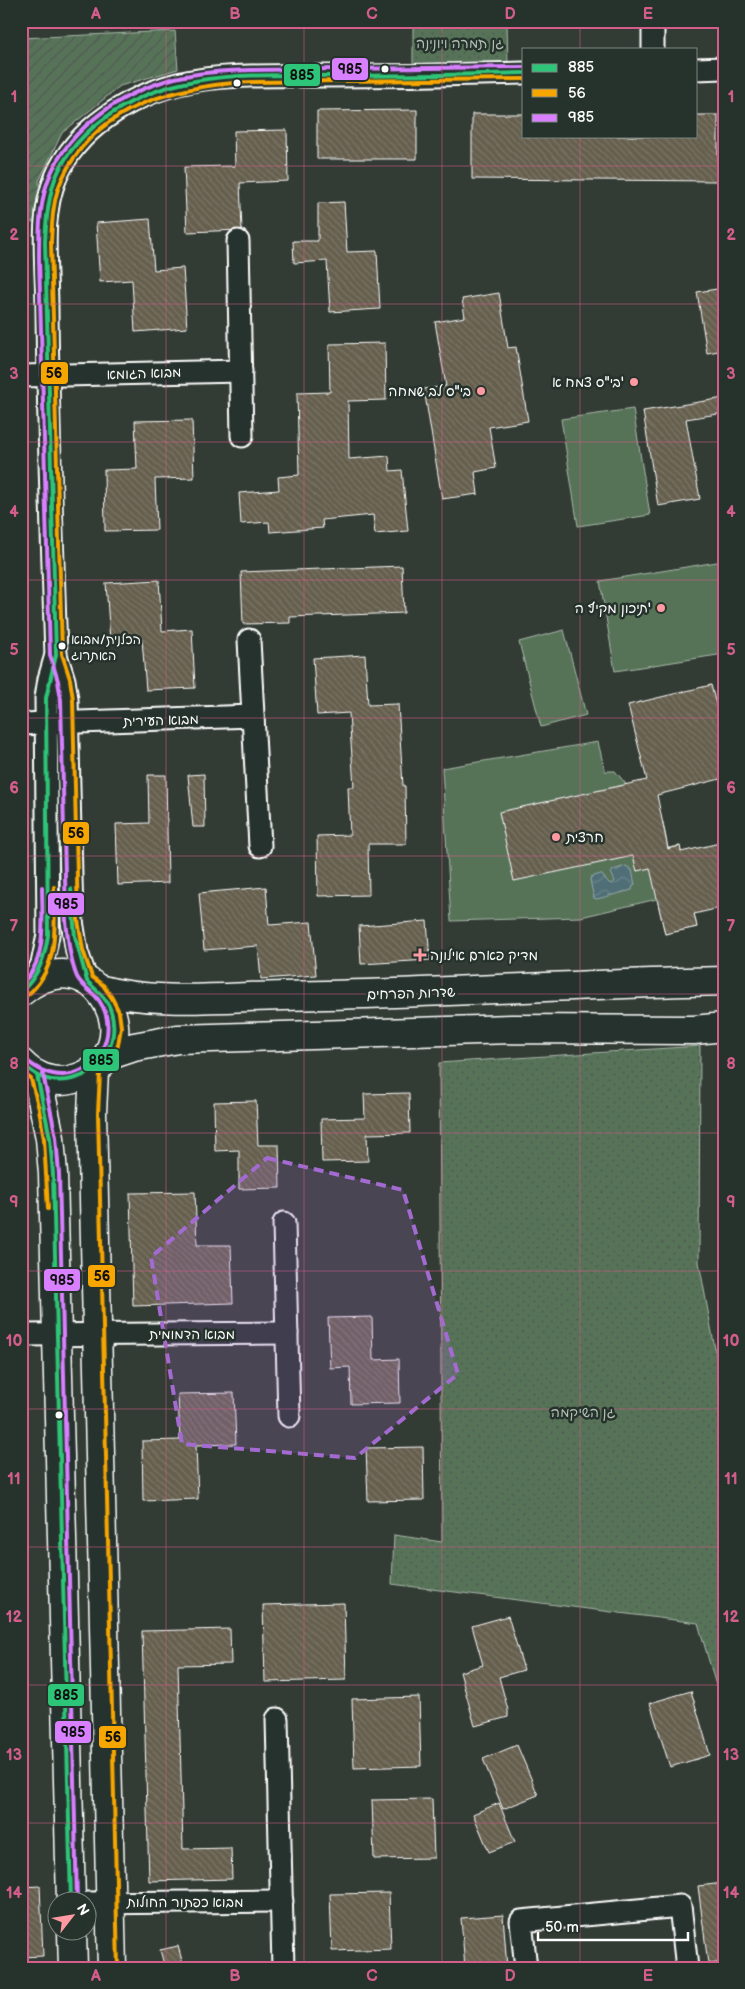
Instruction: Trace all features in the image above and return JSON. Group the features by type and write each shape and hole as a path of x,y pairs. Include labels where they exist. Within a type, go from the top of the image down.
{"street":[{"path":"653,21 653,48"},
{"path":"698,69 724,68"},
{"path":"112,1968 99,1903 97,1334 92,1113 100,1063 112,1043 115,1028 113,1014 107,1001 93,985 77,952 72,921 67,699 64,680 56,655 47,376 46,228 50,195 56,175 68,155 93,128 133,101 179,84 258,76 418,76 522,73"},
{"path":"238,241 242,436"},
{"name":"מבוא הגומא","path":"21,376 241,371"},
{"path":"250,640 260,846"},
{"path":"27,987 42,964 48,935 46,698 56,655"},
{"name":"מבוא העירית","path":"21,724 253,716"},
{"name":"שדרות הפרחים","path":"27,987 46,976 60,974 74,975 93,985 120,995 156,998 412,993 724,981"},
{"path":"25,1067 51,1080 66,1081 81,1078 100,1063 141,1046 178,1039 512,1029 694,1030 724,1027"},
{"path":"25,1067 50,1138 58,1334 71,1892"},
{"path":"284,1223 290,1416"},
{"name":"מבוא הדמומית","path":"21,1335 287,1333"},
{"path":"277,1719 283,1968"},
{"name":"מבוא כפתור החולות","path":"99,1903 282,1901"},
{"path":"526,1968 521,1921 680,1906 686,1968"},
{"path":"72,1942 73,1968"}],"highlighted area":[{"path":"267,1158 403,1190 458,1374 355,1458 182,1444 151,1257"}],"green space":[{"name":"גן תמרה ויונינה","path":"413,21 507,21 508,64 413,66"},
{"path":"175,31 178,69 120,86 62,133 39,181 41,222 21,222 21,38"},
{"path":"633,409 650,515 578,526 561,419"},
{"name":"תיכון מקיף ה'","path":"723,561 724,654 615,671 600,581"},
{"path":"564,630 586,715 541,727 519,642"},
{"name":"חרצית","path":"598,742 605,771 615,771 626,784 636,828 663,822 668,848 680,846 697,927 665,934 657,899 581,917 451,921 442,768"},
{"name":"גן השיקמה","path":"700,1046 699,1262 724,1398 724,1713 698,1623 392,1584 394,1535 442,1542 439,1063"}],"water":[{"path":"626,866 632,870 635,885 632,890 597,899 594,898 591,877 601,874 612,884 615,881 611,873 613,870"}],"building":[{"path":"417,110 417,159 317,159 317,111"},
{"path":"472,114 522,114 522,138 698,138 698,115 718,115 718,181 472,179"},
{"path":"287,130 288,181 240,183 242,230 187,232 184,167 235,166 234,131"},
{"path":"344,202 347,252 377,251 380,309 330,312 327,261 294,263 293,241 318,241 318,203"},
{"path":"150,219 154,270 183,268 187,328 135,332 132,280 100,282 96,223"},
{"path":"724,288 724,350 707,353 697,292"},
{"path":"499,293 508,348 516,347 528,421 489,427 496,468 475,472 478,494 442,499 424,389 446,386 435,322 465,317 462,299"},
{"path":"385,343 386,400 348,401 349,459 389,456 390,471 402,470 408,531 375,534 373,515 322,520 323,528 270,532 269,522 241,524 239,493 279,490 278,477 299,475 297,393 330,392 329,344"},
{"path":"724,398 724,413 686,419 700,499 658,506 643,411"},
{"path":"192,420 194,478 155,479 157,530 105,531 104,470 137,469 135,421"},
{"path":"402,566 404,613 290,617 290,623 243,624 241,572"},
{"path":"159,580 162,631 192,629 195,688 146,690 142,639 110,641 106,583"},
{"path":"365,655 368,705 398,704 403,786 405,786 406,844 368,844 369,895 318,896 317,836 350,835 348,787 354,787 349,713 317,715 313,658"},
{"path":"711,685 724,736 724,778 657,795 668,849 680,846 681,852 724,842 724,907 694,914 697,927 665,934 650,868 637,871 633,856 514,881 499,812 647,780 628,705"},
{"path":"204,774 205,827 193,827 188,775"},
{"path":"148,775 166,775 168,883 118,885 116,824 149,823"},
{"path":"266,887 269,925 311,922 316,975 261,979 258,946 204,950 199,893"},
{"path":"427,921 430,960 361,964 359,926"},
{"path":"409,1093 410,1133 367,1134 368,1161 322,1162 321,1119 365,1118 364,1094"},
{"path":"256,1101 258,1145 279,1145 280,1188 239,1189 239,1150 215,1151 214,1102"},
{"path":"195,1192 197,1245 231,1245 233,1303 133,1306 130,1193"},
{"path":"372,1317 373,1360 399,1359 400,1403 351,1404 350,1367 330,1368 328,1318"},
{"path":"234,1393 236,1444 196,1445 198,1499 143,1501 142,1441 180,1440 178,1394"},
{"path":"423,1447 424,1500 368,1501 366,1448"},
{"path":"344,1603 346,1680 265,1682 263,1605"},
{"path":"508,1616 524,1670 499,1677 508,1710 508,1717 475,1726 460,1672 483,1665 472,1626"},
{"path":"230,1629 231,1664 178,1665 183,1849 231,1848 232,1879 149,1881 142,1631"},
{"path":"691,1691 710,1755 670,1767 650,1703"},
{"path":"419,1697 421,1766 354,1768 352,1699"},
{"path":"517,1745 538,1795 503,1809 483,1759"},
{"path":"432,1799 434,1858 374,1859 372,1800"},
{"path":"499,1803 515,1842 489,1852 473,1814"},
{"path":"724,1883 724,1962 708,1964 698,1886"},
{"path":"40,1886 43,1956 21,1957 21,1887"},
{"path":"389,1893 391,1949 332,1951 330,1894"},
{"path":"503,1915 507,1968 465,1968 461,1918"},
{"path":"178,1946 184,1968 165,1968 160,1950"}],"transit line":[{"name":"985","path":"25,1059 37,1068 52,1074 75,1073 95,1059 102,1049 108,1026 106,1014 100,1002 77,977 71,957 66,921 61,700 58,681 50,655 39,259 42,207 45,190 53,169 64,150 78,133 113,105 154,85 184,76 223,71 251,70 522,67"},
{"name":"885","path":"21,992 32,980 40,966 48,935 46,698 56,655 45,242 51,194 55,179 65,159 94,126 132,101 153,92 195,81 250,75 388,76 522,73"},
{"name":"56","path":"118,1968 98,1113 100,1073 113,1059 121,1027 119,1012 112,998 103,985 92,977 83,950 78,920 73,699 70,679 62,654 51,242 55,202 62,179 77,154 96,133 118,117 142,104 168,94 196,88 252,82 522,79"},
{"name":"985","path":"21,984 30,975 40,952 42,939 42,887"},
{"name":"56","path":"25,997 36,986 50,961 55,917 54,887"},
{"name":"885","path":"71,889 75,936 87,981"},
{"name":"885","path":"21,1063 40,1077 60,1081 75,1078 89,1072 100,1062 108,1050 113,1035 113,1020 108,1004 87,981"},
{"name":"56","path":"21,1071 31,1079 39,1109 44,1139 48,1209"},
{"name":"985","path":"43,1074 56,1137 59,1174 77,1892"},
{"name":"885","path":"37,1075 50,1138 53,1174 71,1892"}],"place":[{"name":"בי\"ס צמח א'","path":"634,382"},
{"name":"בי\"ס לב שמחה","path":"481,391"},
{"name":"תיכון מקיף ה'","path":"661,608"},
{"name":"הכלנית/מבוא האתרוג","path":"62,646"},
{"name":"חרצית","path":"556,837"},
{"name":"מדיק פארם אילונה","path":"420,955"}]}
